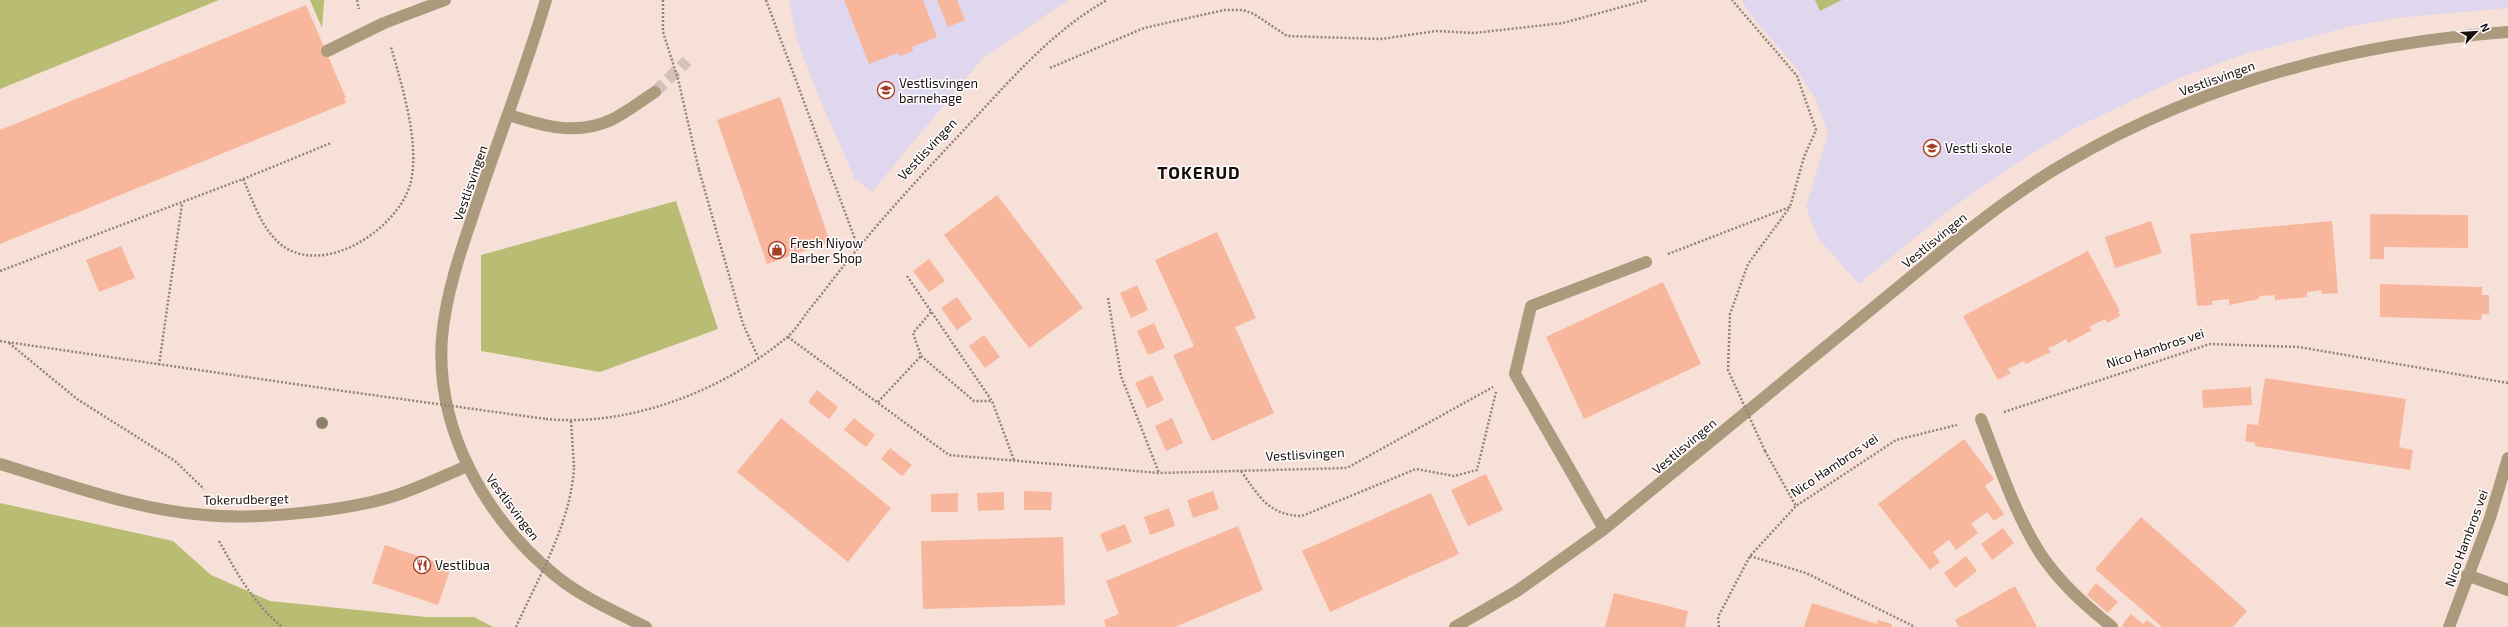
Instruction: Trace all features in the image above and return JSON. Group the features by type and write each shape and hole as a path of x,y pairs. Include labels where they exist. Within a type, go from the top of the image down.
{"street":[{"path":"327,51 384,24 445,0"},
{"name":"Vestlisvingen","path":"546,0 509,115 457,265 442,337 442,375 456,437 467,466 484,496 526,550 564,582 590,598 646,627"},
{"name":"Vestlisvingen","path":"1455,627 1517,591 1604,529 1957,238 2030,185 2105,141 2197,99 2300,65 2399,44 2508,32"},
{"path":"509,115 543,126 576,130 610,120 655,92"},
{"path":"1604,529 1515,374 1531,306 1646,262"},
{"path":"1981,419 2019,517 2040,554 2059,578 2080,600 2112,627"},
{"name":"Nico Hambros vei","path":"2449,627 2490,518 2508,458"},
{"name":"Tokerudberget","path":"0,464 109,496 205,515 226,516 300,512 396,495 467,466"},
{"path":"2468,575 2508,590"}],"path":[{"path":"243,180 265,226 279,243 298,254 316,256 334,253 357,244 375,232 394,214 410,184 412,147 411,128 402,86 384,24 359,11 357,0"},
{"path":"663,0 664,32 678,79 699,170 743,324 758,357"},
{"path":"766,0 859,248"},
{"name":"Vestlisvingen","path":"0,341 158,365 546,419 570,421 626,415 670,402 703,390 788,337 900,197 1028,60 1063,30 1107,0"},
{"path":"1050,68 1144,28 1224,10 1243,10 1254,14 1287,36 1381,39 1436,32 1474,33 1563,23 1647,0"},
{"path":"1732,0 1797,76 1816,130 1804,157 1790,207 1748,264 1730,314 1728,370 1765,451 1796,506"},
{"path":"0,271 182,204 331,143"},
{"path":"158,365 182,204"},
{"path":"1646,262 1790,207"},
{"path":"907,276 992,401 1014,460"},
{"path":"1108,298 1121,376 1159,473"},
{"path":"932,312 913,333 922,356 974,401 992,401"},
{"name":"Vestlisvingen","path":"788,337 949,455 1159,473 1347,468 1498,384 1477,470 1454,476 1416,469 1302,516 1286,516 1267,505 1240,471"},
{"path":"8,342 77,399 175,461 205,491 226,516"},
{"name":"Nico Hambros vei","path":"1719,627 1718,617 1750,556 1796,506 1896,440 1981,419 2210,344 2298,347 2508,383"},
{"path":"877,402 922,356"},
{"path":"516,627 566,514 573,490 574,467 570,421"},
{"path":"205,515 242,583 264,612 282,627"},
{"path":"1750,556 1806,573 1915,627"}],"shaded area":[{"name":"Vestlisvingen barnehage","path":"789,0 1068,0 983,58 872,192 855,179 819,97 798,43"},
{"name":"Vestli skole","path":"1741,0 2508,0 2508,8 2395,18 2352,26 2245,54 2179,78 2071,130 2017,163 1946,212 1859,284 1818,238 1806,207 1828,133 1816,100 1794,65 1753,18"}],"green space":[{"path":"0,0 219,0 0,89"},
{"path":"310,0 324,0 322,28"},
{"path":"1815,0 1842,0 1820,11"},
{"path":"676,201 718,329 600,372 481,351 481,255"},
{"path":"0,503 173,541 211,575 270,601 426,617 474,617 493,627 0,627"}],"building":[{"path":"844,0 923,0 937,37 912,47 913,51 900,56 898,53 869,64"},
{"path":"937,0 957,0 965,20 948,27"},
{"path":"306,5 346,98 344,98 346,103 0,244 0,130"},
{"path":"780,97 830,242 767,264 717,120"},
{"path":"997,195 1083,308 1029,348 944,235"},
{"path":"2370,214 2468,215 2468,248 2384,247 2384,259 2370,259"},
{"path":"2151,221 2162,253 2115,268 2105,237"},
{"path":"2332,221 2338,293 2322,294 2322,290 2307,292 2307,297 2275,300 2275,295 2259,296 2259,299 2229,305 2229,299 2212,301 2213,305 2197,306 2190,234"},
{"path":"1217,232 1256,318 1235,327 1274,413 1212,441 1173,355 1194,346 1155,260"},
{"path":"121,246 135,278 99,292 86,260"},
{"path":"2088,251 2120,311 2118,312 2120,316 2107,323 2105,319 2089,327 2092,330 2068,343 2066,339 2048,348 2051,352 2026,364 2024,361 2008,369 2011,373 1998,380 1963,316"},
{"path":"929,259 945,281 929,292 913,271"},
{"path":"1663,282 1701,364 1584,419 1546,337"},
{"path":"2380,284 2482,287 2482,295 2489,295 2489,314 2482,314 2481,320 2380,317"},
{"path":"1137,285 1148,310 1131,318 1120,293"},
{"path":"957,297 972,319 957,330 941,308"},
{"path":"1154,323 1165,348 1148,355 1137,331"},
{"path":"984,335 1000,357 985,368 969,346"},
{"path":"1152,375 1164,400 1147,408 1135,383"},
{"path":"2265,378 2406,399 2399,447 2413,450 2410,470 2255,446 2255,443 2245,441 2247,424 2258,425"},
{"path":"2251,387 2252,405 2203,408 2202,390"},
{"path":"817,390 838,407 829,419 808,402"},
{"path":"781,418 891,508 848,562 737,472"},
{"path":"854,418 875,435 866,447 844,430"},
{"path":"1172,418 1183,443 1166,451 1155,426"},
{"path":"1964,439 1994,479 1985,486 2004,514 1994,521 1987,512 1971,524 1978,533 1956,550 1949,540 1933,552 1940,562 1930,570 1878,504"},
{"path":"890,448 912,465 902,476 881,459"},
{"path":"1486,474 1503,510 1468,526 1451,490"},
{"path":"1024,491 1052,492 1051,510 1024,510"},
{"path":"1213,491 1219,509 1193,518 1187,500"},
{"path":"1004,492 1004,510 978,511 977,493"},
{"path":"958,493 958,512 931,512 931,494"},
{"path":"1431,493 1459,554 1330,612 1302,551"},
{"path":"1169,508 1175,526 1150,535 1144,517"},
{"path":"2141,517 2247,611 2233,627 2162,627 2095,569"},
{"path":"1125,524 1132,542 1107,552 1100,534"},
{"path":"1238,526 1263,590 1175,627 1106,627 1104,620 1119,614 1106,581"},
{"path":"2003,528 2014,543 1992,560 1981,544"},
{"path":"1063,537 1065,605 923,609 921,541"},
{"path":"385,545 451,567 438,605 372,583"},
{"path":"1966,556 1977,571 1955,588 1944,573"},
{"path":"2096,583 2118,602 2108,613 2087,595"},
{"path":"2015,586 2037,627 1959,627 1955,620"},
{"path":"1614,593 1688,611 1685,627 1605,627"},
{"path":"1812,603 1877,624 1878,620 1892,624 1891,627 1804,627"},
{"path":"2131,614 2143,624 2147,620 2156,627 2124,627 2122,625"}],"tunnel":[{"path":"655,92 687,61"}],"place":[{"name":"Vestlisvingen barnehage","path":"886,90"},
{"name":"Vestli skole","path":"1932,148"},
{"name":"Fresh Niyow Barber Shop","path":"777,250"},
{"name":"Vestlibua","path":"422,565"}],"district":[{"name":"TOKERUD","path":"1199,172"}]}
